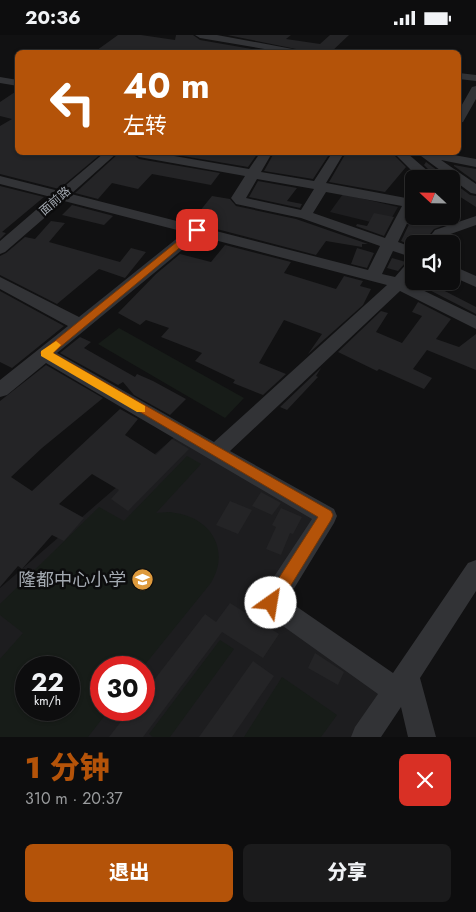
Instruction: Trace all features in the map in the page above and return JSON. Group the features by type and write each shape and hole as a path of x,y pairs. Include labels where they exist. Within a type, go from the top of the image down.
{"street":[{"path":"200,35 290,50"},
{"path":"237,50 255,35"},
{"path":"461,76 476,78"},
{"path":"0,80 15,82"},
{"path":"461,114 464,101 476,89"},
{"path":"461,118 476,115"},
{"name":"面前路","path":"0,249 109,155"},
{"path":"150,155 320,186 405,198"},
{"path":"265,155 238,198 241,201 304,215 405,250"},
{"path":"304,215 337,155"},
{"path":"402,155 419,170"},
{"path":"425,155 476,190"},
{"path":"444,155 476,163"},
{"path":"0,180 373,275 398,284 476,323"},
{"path":"373,275 405,213"},
{"path":"438,235 476,220"},
{"path":"0,390 197,230"},
{"path":"460,274 476,282"},
{"path":"216,451 405,276"},
{"path":"0,282 80,325"},
{"path":"45,353 326,515 271,603 401,684 422,737"},
{"path":"365,737 476,571"}],"shaded area":[{"path":"343,194 398,207 387,226 330,212"},
{"path":"119,328 244,398 225,418 98,344"},
{"name":"隆都中心小学","path":"178,434 318,517 265,598 392,684 358,737 0,737 0,588"},
{"path":"187,456 201,464 156,513 170,512 188,516 208,529 218,549 219,560 216,572 210,584 152,656 90,656 90,721 100,721 88,737 0,737 0,659 23,633 0,615 0,604 99,507 124,521"},
{"path":"220,640 234,649 170,737 153,737 149,734"},
{"path":"282,677 337,715 321,737 244,737"}],"building":[{"path":"118,35 141,35 175,40 176,35 193,35 200,40 257,50 97,50"},
{"path":"227,35 291,35 286,39 320,44 330,35 349,35 333,50 301,50"},
{"path":"15,92 15,155 100,155 59,189 0,174 0,126 12,119 0,116 0,102"},
{"path":"117,155 134,155 139,159 220,173 211,185 152,174 138,189 112,183 98,199 75,193"},
{"path":"177,155 257,155 248,167"},
{"path":"273,155 329,155 313,179 264,171"},
{"path":"345,155 394,155 406,167 385,192 329,182"},
{"path":"426,162 437,170 429,170 424,165"},
{"path":"454,166 476,169 476,182 460,170"},
{"path":"258,181 297,188 287,201 302,204 300,208 249,197"},
{"path":"0,186 44,197 2,232 6,233 0,239"},
{"path":"460,188 470,195 476,196 476,207 460,197"},
{"path":"212,196 230,199 236,206 296,219 368,244 362,244 362,247 326,241 316,255 186,221 189,216 195,217"},
{"path":"72,205 113,216 104,225 62,215"},
{"path":"374,213 394,217 384,236 356,226 357,224 367,226"},
{"path":"51,221 65,223 49,242 120,262 131,248 146,252 125,278 99,269 57,304 0,275 0,256 25,237 35,239"},
{"path":"409,225 445,225 434,229 429,235 405,235 405,243 401,241"},
{"path":"225,245 291,262 284,273 336,289 344,276 363,281 360,286 371,289 363,305 308,354 322,334 284,320 259,363 286,374 263,395 233,383 235,380 195,361 202,353 161,337 169,328 146,320 140,325 118,313 156,274 180,254 211,262"},
{"path":"357,248 374,253 367,268 351,264"},
{"path":"392,258 405,262 398,271 387,268"},
{"path":"429,290 443,290 476,307 476,314"},
{"path":"0,291 64,326 12,368 0,362"},
{"path":"418,302 451,319 436,339 459,347 476,334 476,370 427,350 413,369 432,378 424,389 379,369 377,371 338,352 381,311 388,313 376,332 402,343 422,316 412,312"},
{"path":"80,337 91,342 84,348 135,377 137,374 186,399 170,415 134,395 123,382 118,385 60,353"},
{"path":"46,365 103,398 42,448 11,477 32,491 120,409 138,419 125,435 156,455 172,439 189,449 128,511 111,499 119,490 92,474 59,504 84,518 64,541 52,535 22,569 18,566 0,587 0,401"},
{"path":"321,368 316,376 318,377 287,410 280,407"},
{"path":"261,492 281,503 272,515 252,506"},
{"path":"230,501 252,510 238,534 216,525"},
{"path":"281,508 302,517 293,534 290,533 281,555 266,549 276,527 272,525"},
{"path":"230,603 279,634 263,658 222,632 143,737 109,737 121,721 155,721 155,679 205,614 216,622"},
{"path":"315,653 344,672 338,685 308,668"},
{"path":"253,661 274,676 232,737 199,737"}],"slow traffic":[{"path":"56,345 45,353 141,409"}],"place":[{"name":"隆都中心小学","path":"142,580"}],"route":[{"path":"197,230 45,353 326,515 271,603"}]}
